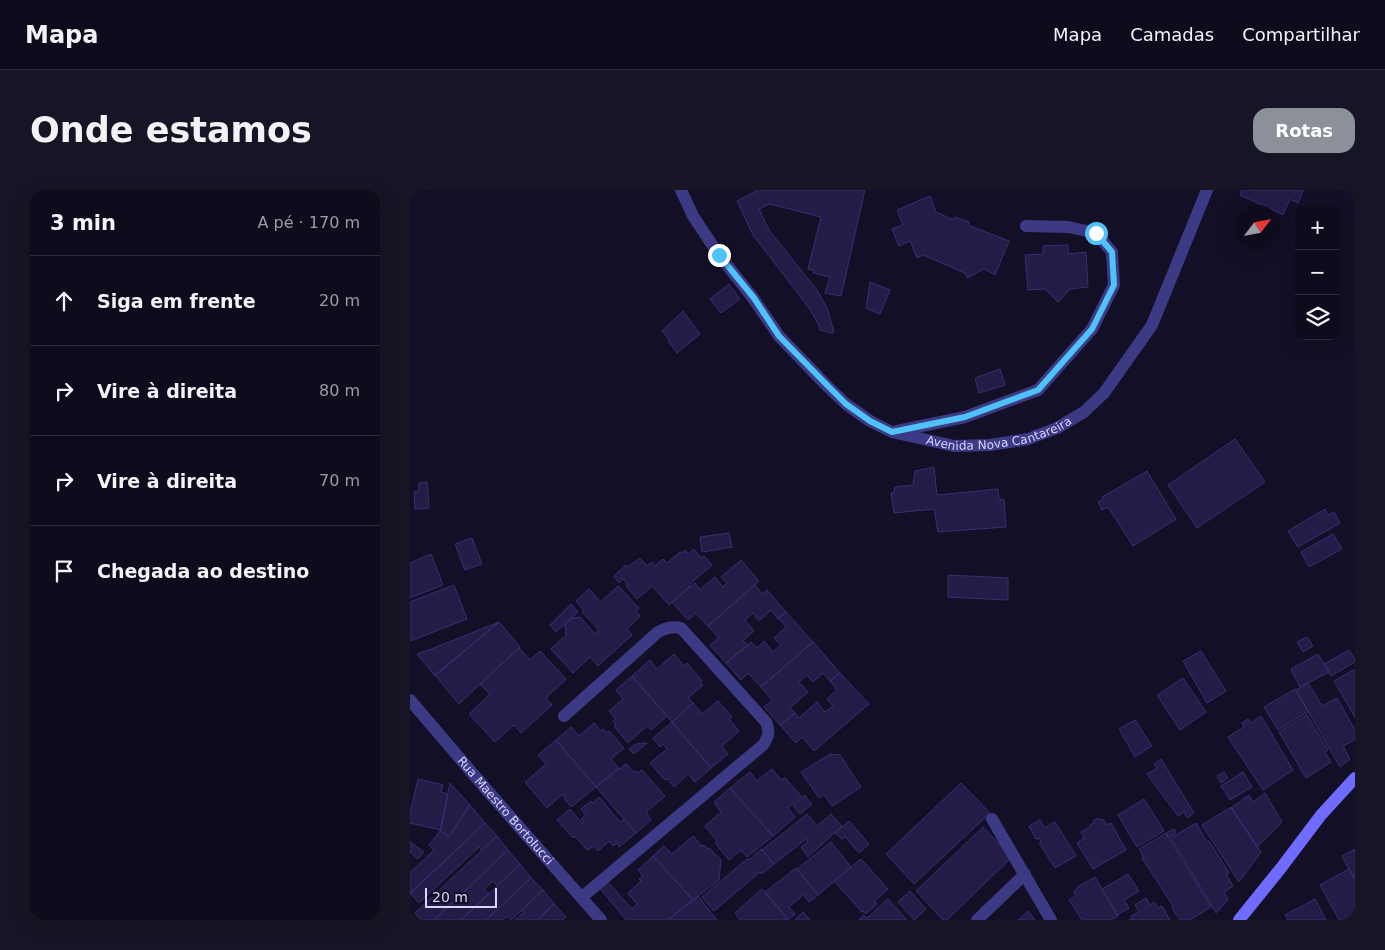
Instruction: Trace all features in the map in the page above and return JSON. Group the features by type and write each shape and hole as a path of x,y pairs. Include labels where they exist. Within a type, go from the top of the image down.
{"main road":[{"path":"1239,920 1321,815 1355,778"}],"street":[{"name":"Avenida Nova Cantareira","path":"681,190 693,216 719,255 754,298 779,336 846,404 870,421 892,432 954,446 990,445 1028,439 1057,428 1084,412 1104,393 1152,325 1207,190"},
{"path":"892,432 965,417 1038,390 1092,329 1114,285 1112,252 1096,233 1068,226 1026,226"},
{"path":"564,716 658,632 665,628 675,627 681,628 766,722 769,730 769,736 763,745 582,897"},
{"name":"Rua Maestro Bortolucci","path":"410,700 486,790 601,920"},
{"path":"992,819 1051,920"},
{"path":"977,920 1024,874"}],"building":[{"path":"758,190 865,190 841,296 825,293 830,277 813,273 814,270 808,269 821,217 770,204 759,209 769,230 817,290 827,308 834,332 820,330 809,308 753,235 737,201"},
{"path":"1242,190 1303,190 1298,203 1290,199 1283,215 1280,214 1280,205 1262,205 1240,195"},
{"path":"930,196 936,212 954,220 955,217 969,222 968,225 1009,241 995,275 984,269 967,278 965,273 923,255 917,258 910,241 899,246 892,229 903,225 897,210"},
{"path":"1068,245 1068,254 1086,252 1088,287 1070,289 1058,302 1045,289 1028,290 1025,255 1043,254 1043,246"},
{"path":"870,282 890,290 880,314 866,308"},
{"path":"729,284 740,299 721,313 710,299"},
{"path":"683,311 700,334 677,353 662,331"},
{"path":"1000,369 1005,385 979,393 975,378"},
{"path":"1235,439 1265,482 1197,528 1168,485"},
{"path":"934,467 937,495 998,489 999,499 1004,500 1006,527 938,532 934,509 894,513 891,493 894,492 895,487 913,485 915,471"},
{"path":"1147,471 1176,519 1133,546 1108,507 1102,510 1098,502 1103,499 1102,497"},
{"path":"427,482 429,508 415,509 414,492 419,491 419,483"},
{"path":"1325,509 1328,515 1334,512 1340,523 1298,547 1288,531"},
{"path":"729,533 732,547 702,552 700,537"},
{"path":"1333,534 1342,549 1309,567 1301,552"},
{"path":"472,538 482,564 465,570 455,544"},
{"path":"694,549 701,558 704,556 712,565 669,605 652,586 637,599 626,586 628,585 623,579 619,583 614,576 626,565 628,567 640,558 647,566 652,562 655,566 663,559 667,563 680,552 682,553 685,550 688,554"},
{"path":"431,554 443,585 410,598 410,563"},
{"path":"741,560 759,581 708,626 696,613 688,620 672,602 695,583 700,590 715,577 723,587 727,583 721,577"},
{"path":"948,575 1008,578 1008,600 948,597"},
{"path":"454,585 467,619 410,641 410,602"},
{"path":"755,585 762,594 767,590 786,612 778,619 771,610 759,621 753,613 745,620 754,631 743,641 748,645 726,663 710,645 719,638 708,626"},
{"path":"618,586 639,608 636,611 640,616 627,629 632,635 598,666 590,657 573,673 551,649 566,635 565,624 572,618 580,617 595,634 599,630 582,612 584,610 576,601 589,589 601,602"},
{"path":"571,604 578,612 556,632 550,625"},
{"path":"786,612 813,642 761,687 748,673 741,680 726,663 751,642 757,648 764,641 773,652 781,645 774,638 786,627 778,618"},
{"path":"499,622 520,647 459,704 435,675"},
{"path":"499,622 435,676 417,654 434,648"},
{"path":"1307,637 1313,646 1303,652 1297,642"},
{"path":"813,642 840,673 830,681 823,673 813,682 807,675 799,682 808,692 790,708 795,713 780,725 764,707 772,700 761,687"},
{"path":"519,648 530,660 540,651 566,679 546,698 552,705 521,733 514,725 495,742 469,714 490,694 480,684"},
{"path":"1349,650 1355,662 1331,676 1324,664"},
{"path":"1201,651 1226,691 1207,703 1183,661"},
{"path":"674,654 684,666 687,663 702,681 700,682 703,685 688,698 693,703 672,722 632,676 650,660 657,669"},
{"path":"1318,654 1329,672 1300,687 1291,669"},
{"path":"1355,669 1355,717 1334,681"},
{"path":"840,673 869,704 814,751 802,737 796,743 780,725 795,713 799,718 817,702 825,712 833,706 827,699 837,690 830,681"},
{"path":"632,676 667,716 651,730 647,726 628,743 614,726 616,724 613,721 616,719 609,711 623,699 616,690"},
{"path":"1183,678 1206,712 1180,730 1157,695"},
{"path":"1308,683 1322,706 1337,698 1355,730 1355,740 1343,746 1350,759 1340,767 1296,690"},
{"path":"1295,689 1308,712 1278,730 1264,707"},
{"path":"718,701 732,717 729,719 739,731 722,746 728,754 711,768 672,722 693,703 702,714"},
{"path":"1307,715 1328,750 1325,752 1331,762 1306,778 1279,732"},
{"path":"1261,716 1293,770 1263,790 1228,737 1244,727 1242,723 1248,719 1251,723"},
{"path":"1135,720 1152,746 1135,757 1119,729"},
{"path":"672,722 711,768 695,782 688,774 674,787 650,763 667,749 663,744 660,747 653,738"},
{"path":"594,723 601,731 603,729 606,733 609,731 624,748 611,759 619,768 596,787 556,740 571,727 579,736"},
{"path":"556,740 596,787 571,807 563,794 547,808 525,782 546,764 538,755"},
{"path":"647,743 634,754 629,749 636,744"},
{"path":"830,754 840,755 861,787 832,806 824,794 819,798 801,772"},
{"path":"1161,759 1194,813 1187,818 1184,812 1178,816 1147,774 1157,768 1154,764"},
{"path":"626,764 634,772 638,773 642,770 665,796 646,812 651,820 636,833 596,787"},
{"path":"772,769 781,780 785,778 801,796 788,808 795,817 773,836 730,788 750,772 757,781"},
{"path":"1224,772 1228,778 1221,783 1217,776"},
{"path":"1243,772 1252,787 1230,800 1221,786"},
{"path":"418,779 443,785 441,792 448,794 441,830 410,823 410,813"},
{"path":"450,783 470,805 449,837 440,831"},
{"path":"961,783 990,813 914,884 886,854"},
{"path":"730,788 773,836 747,857 741,850 729,860 715,843 717,841 705,826 721,812 714,802"},
{"path":"1265,793 1282,822 1257,847 1231,808 1249,795 1253,802"},
{"path":"804,795 812,804 800,814 793,806"},
{"path":"599,797 620,822 624,819 636,833 619,847 617,843 613,846 609,841 598,851 594,846 587,850 557,820 570,809 584,823 581,819 586,815 581,809 591,801 593,803"},
{"path":"1144,799 1164,831 1137,847 1118,815"},
{"path":"470,805 485,823 410,894 410,873 434,850 429,845 440,831 449,837"},
{"path":"1231,807 1261,852 1239,882 1202,825"},
{"path":"807,814 817,826 831,814 842,826 808,857 801,847 808,842 806,839 774,864 762,850"},
{"path":"1098,818 1100,820 1103,819 1107,825 1111,823 1126,850 1093,869 1077,843 1084,838 1081,832 1090,827 1094,823 1093,821"},
{"path":"1040,820 1045,828 1055,822 1076,856 1055,868 1039,843 1041,842 1039,838 1036,839 1029,826"},
{"path":"849,821 869,844 859,853 845,837 842,839 835,833"},
{"path":"485,823 497,836 482,850 479,847 419,903 410,893"},
{"path":"1196,823 1229,873 1226,874 1233,886 1224,892 1228,900 1216,913 1171,838"},
{"path":"983,827 1012,857 947,920 943,920 916,891"},
{"path":"1174,829 1176,833 1168,838 1166,833"},
{"path":"1166,833 1211,907 1190,920 1180,920 1142,858 1144,858 1139,849"},
{"path":"497,836 508,850 434,920 421,920 415,913"},
{"path":"693,836 702,846 705,845 721,860 719,880 693,900 653,856 664,846 672,854"},
{"path":"410,842 424,852 418,859 410,852"},
{"path":"831,842 851,867 818,895 797,869"},
{"path":"761,849 774,864 762,874 760,872 714,911 702,897"},
{"path":"1355,849 1355,880 1342,856"},
{"path":"508,850 520,864 497,886 493,881 484,889 489,894 461,920 434,920"},
{"path":"653,856 693,900 668,920 626,920 598,886 606,880 632,909 637,904 628,893 641,881 639,879 643,876 638,870"},
{"path":"861,859 888,889 874,902 877,904 866,914 834,881"},
{"path":"520,864 531,878 486,920 461,920"},
{"path":"796,868 818,895 809,902 803,895 789,907 795,914 788,920 765,892"},
{"path":"1349,869 1355,880 1355,920 1339,920 1320,885"},
{"path":"1128,874 1139,891 1124,900 1129,908 1117,915 1102,889"},
{"path":"1095,877 1118,916 1111,920 1082,920 1069,900 1076,896 1074,892 1079,886"},
{"path":"531,878 543,890 522,910 511,920 507,916 503,920 486,920"},
{"path":"762,889 788,920 740,920 735,913"},
{"path":"543,890 554,904 537,920 515,920 524,912 522,910"},
{"path":"910,891 926,909 914,920 898,902"},
{"path":"698,896 717,920 668,920"},
{"path":"1146,898 1150,905 1154,902 1158,908 1162,906 1170,920 1129,920 1132,919 1131,916 1139,912 1135,905"},
{"path":"888,899 907,920 859,920 864,915 867,918"},
{"path":"1315,899 1326,920 1288,920 1285,915"},
{"path":"554,904 566,917 563,920 537,920"},
{"path":"1028,911 1035,920 1018,920"},
{"path":"803,912 810,920 795,920"}],"route":[{"path":"719,255 754,298 779,336 846,404 870,421 892,432 965,417 1038,390 1092,329 1114,285 1112,252 1096,233"}]}
